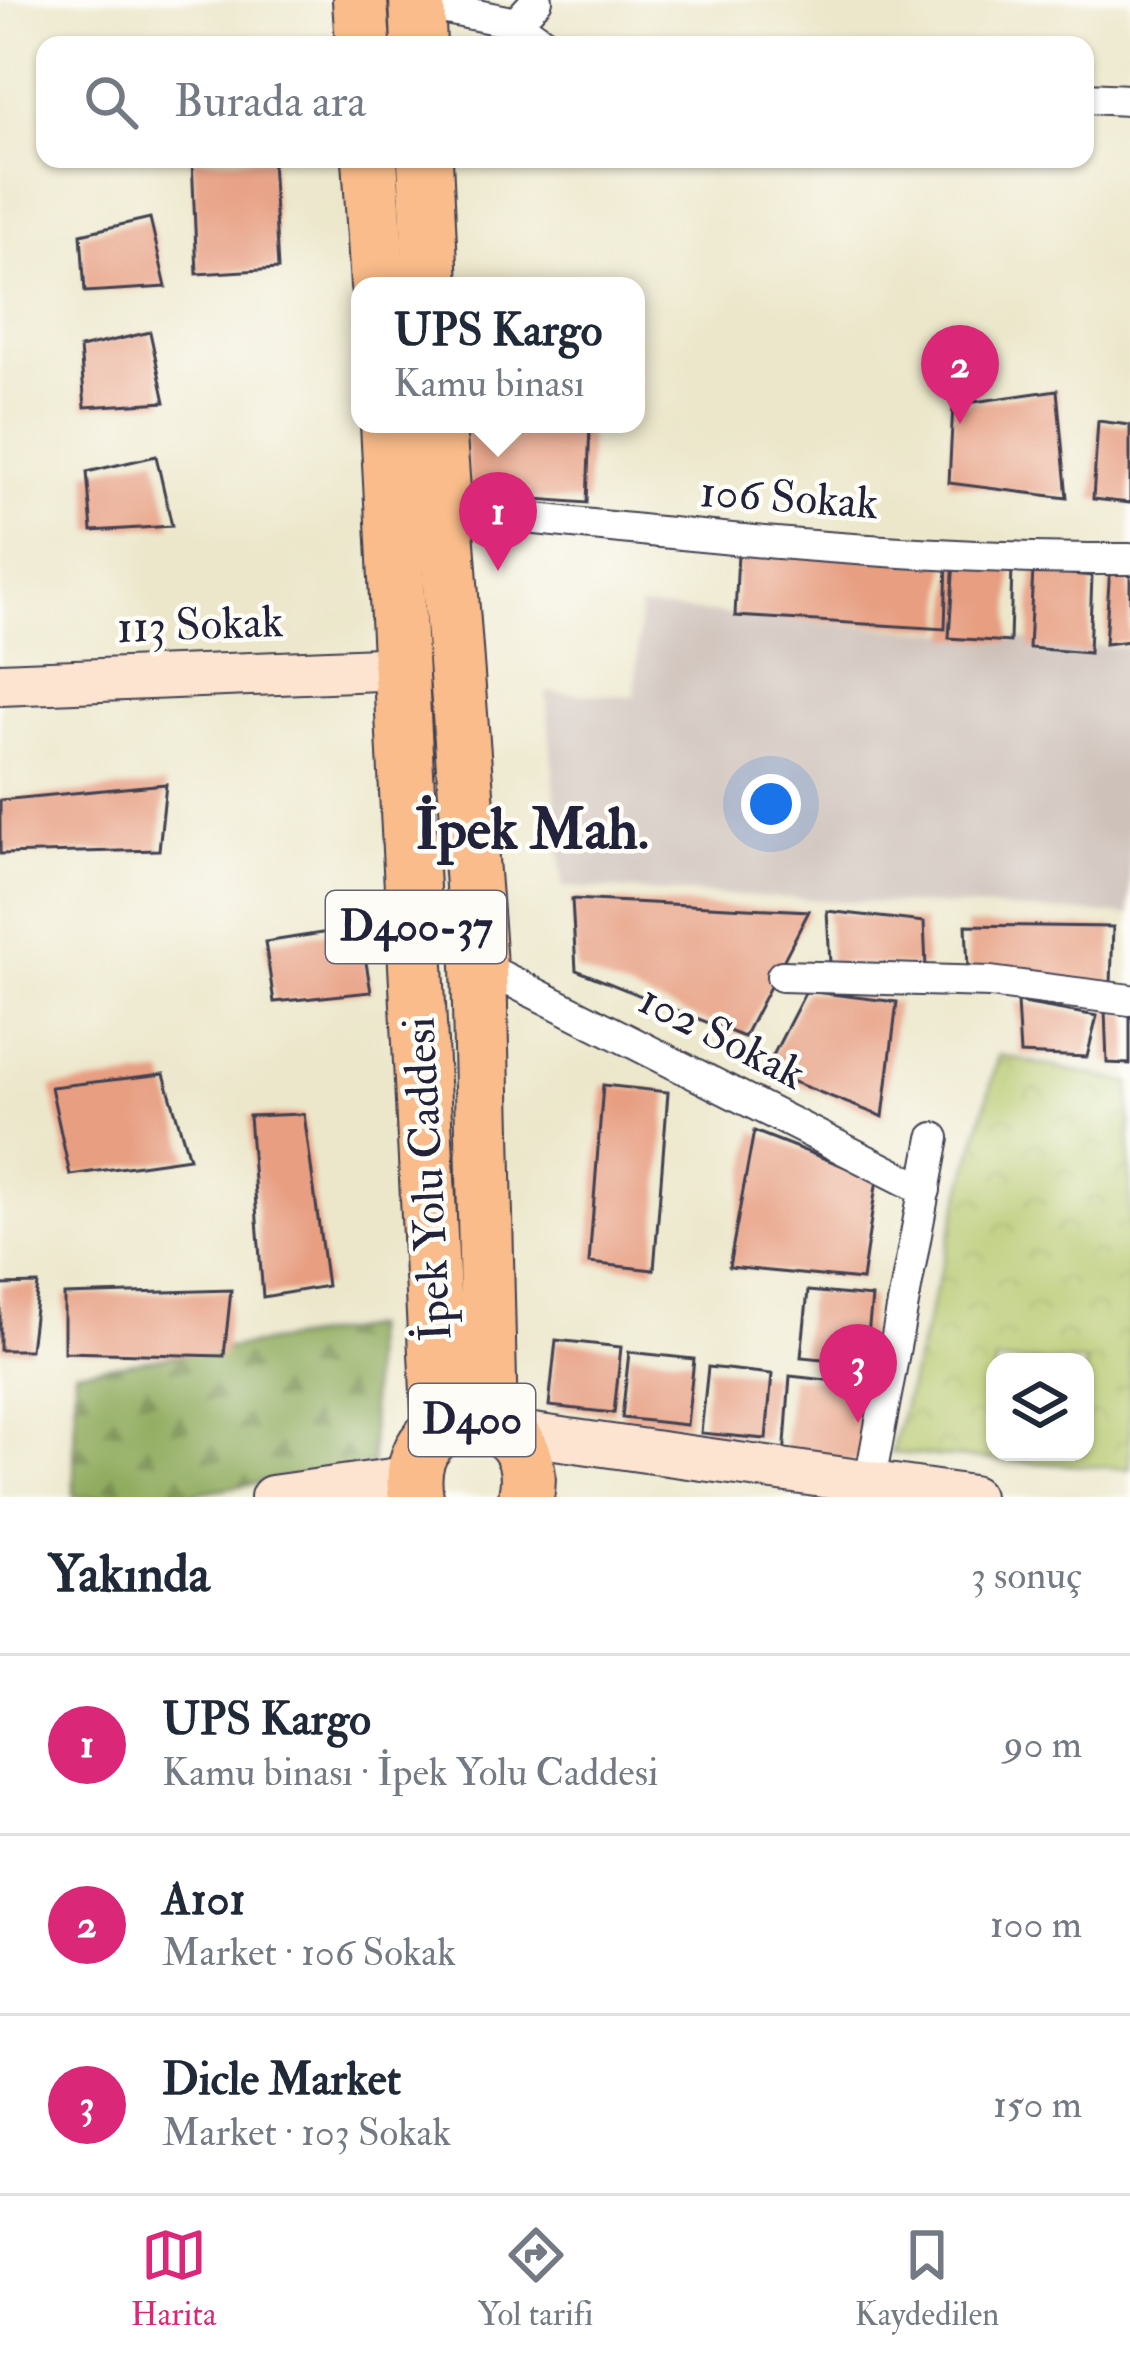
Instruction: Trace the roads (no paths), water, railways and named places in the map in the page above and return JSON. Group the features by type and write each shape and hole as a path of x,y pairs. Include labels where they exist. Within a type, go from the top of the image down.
{"highway":[{"path":"360,0 362,36"},
{"path":"371,168 378,277"},
{"path":"425,168 431,277"},
{"name":"İpek Yolu Caddesi","path":"389,433 404,668 478,1428"},
{"name":"İpek Yolu Caddesi","path":"439,433 478,965 478,1428"},
{"name":"İpek Yolu Caddesi","path":"478,1428 527,1460 526,1497"},
{"name":"D400","path":"415,1487 426,1442 478,1428"}],"street":[{"path":"418,16 526,12"},
{"path":"1094,98 1130,100"},
{"name":"106 Sokak","path":"443,509 716,539 1031,559 1130,559"},
{"name":"113 Sokak","path":"0,684 404,668"},
{"name":"102 Sokak","path":"478,965 925,1190"},
{"path":"782,976 990,982 1130,1000"},
{"path":"869,1486 934,1138"},
{"path":"478,1428 971,1497"},
{"path":"272,1497 415,1487"}],"place":[{"name":"A101","path":"960,424"},
{"name":"UPS Kargo","path":"498,571"},
{"name":"Dicle Market","path":"858,1423"}],"district":[{"name":"İpek Mah.","path":"532,830"}]}
